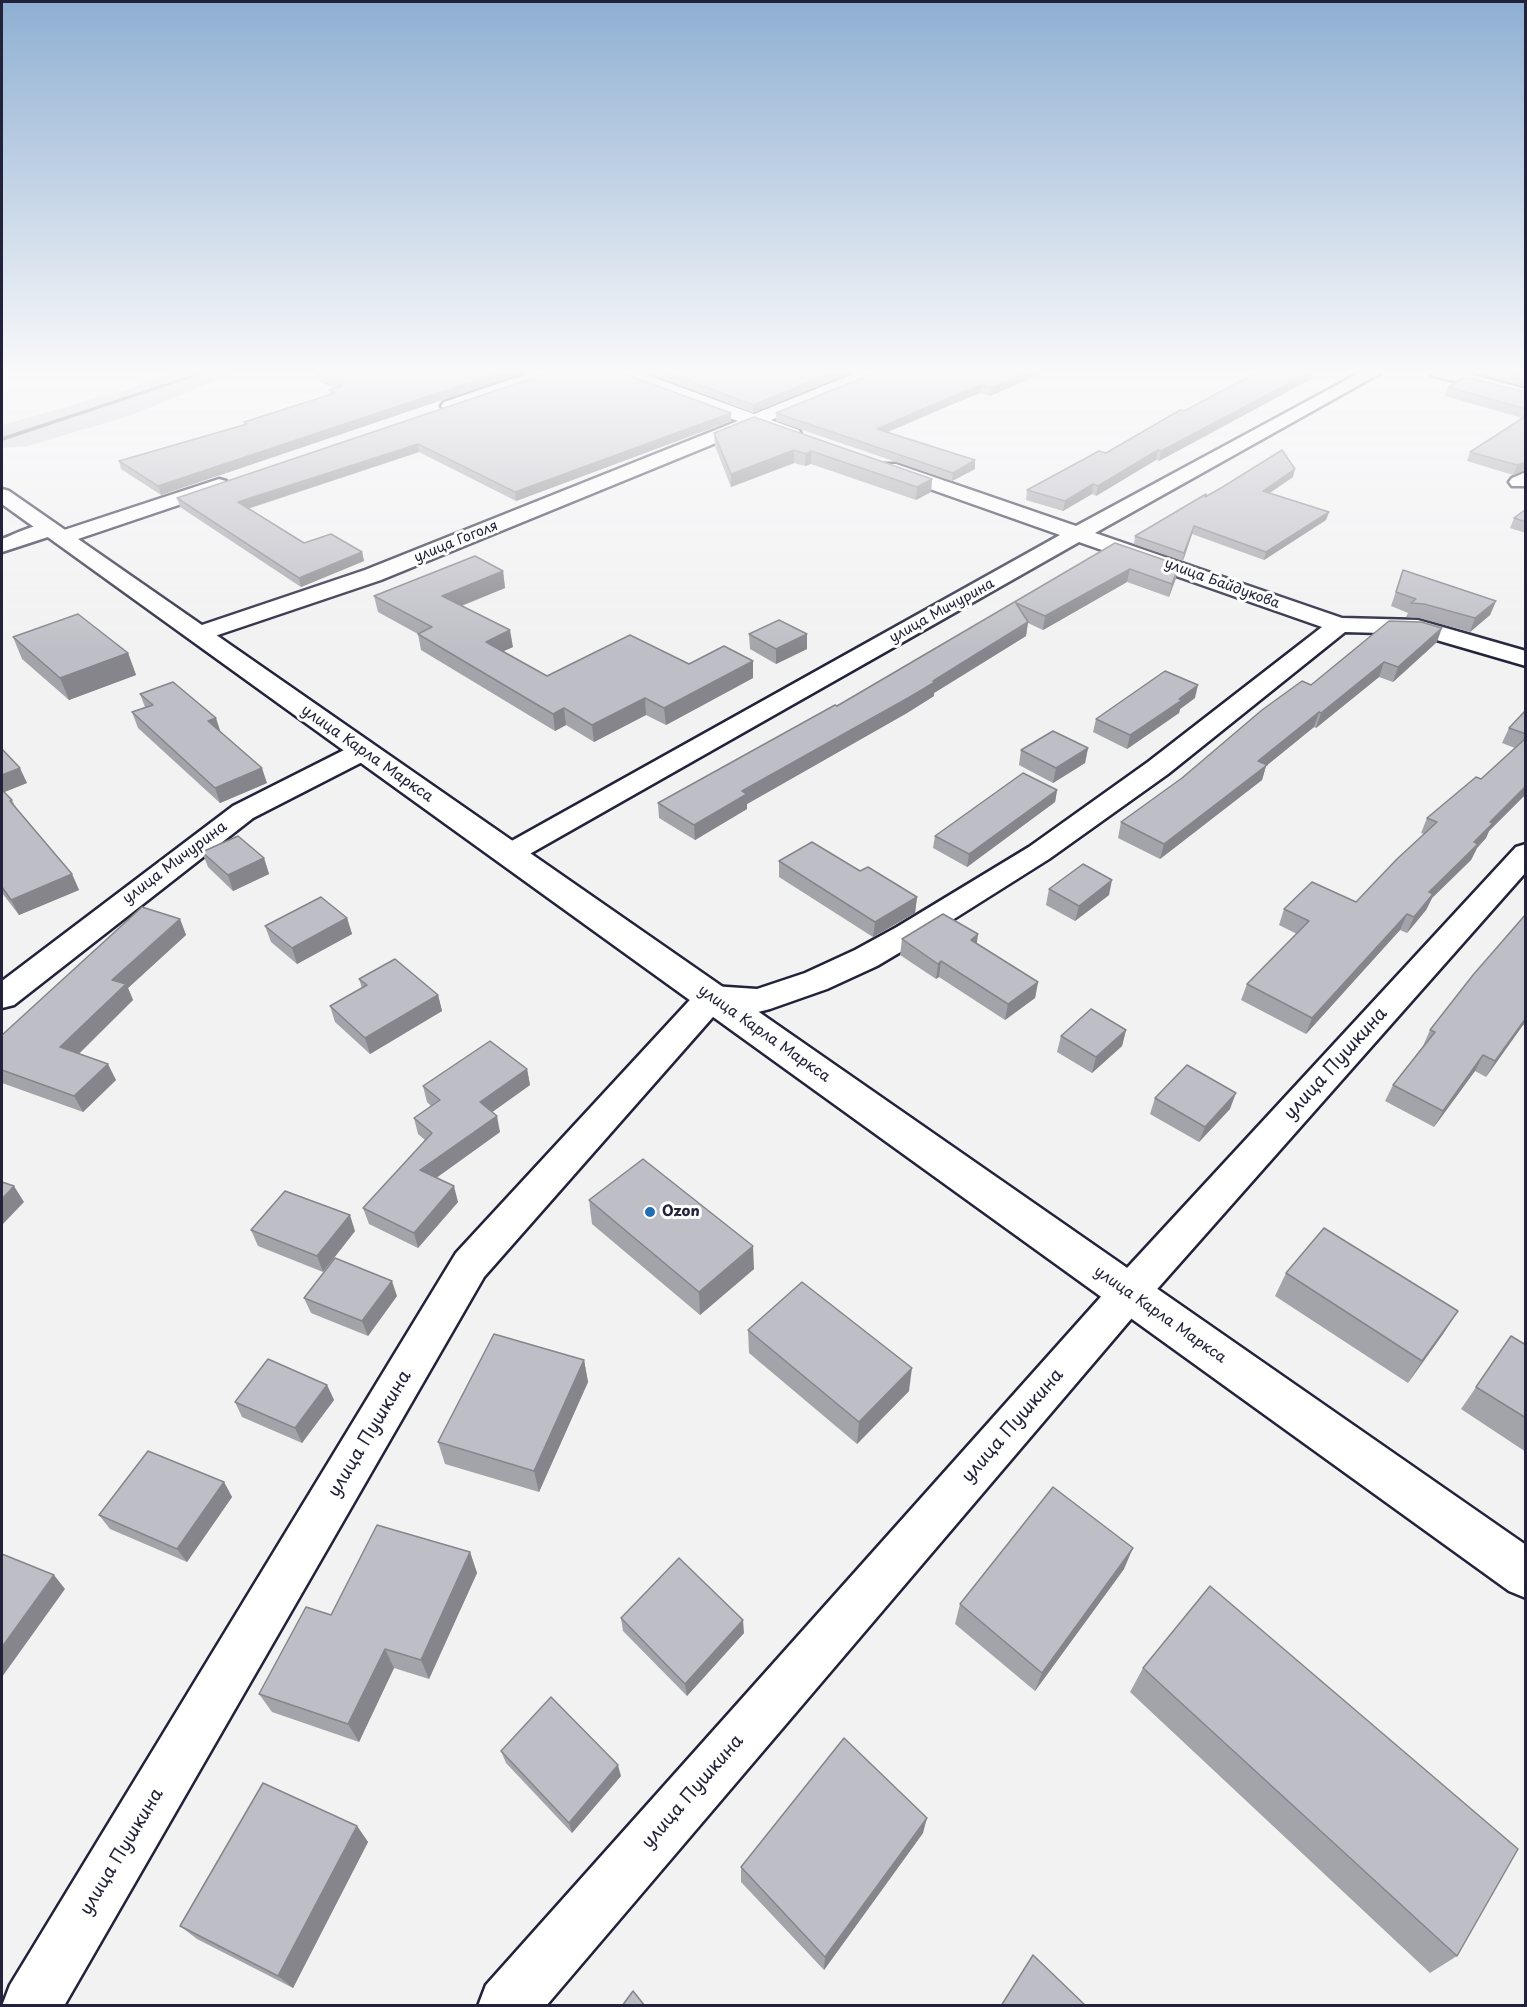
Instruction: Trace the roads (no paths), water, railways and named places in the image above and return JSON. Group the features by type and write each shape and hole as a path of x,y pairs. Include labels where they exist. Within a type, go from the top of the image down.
{"street":[{"name":"улица Гоголя","path":"198,634 373,575 649,465"},
{"name":"улица Байдукова","path":"881,465 1339,625 1418,627 1526,659"},
{"name":"улица Мичурина","path":"509,854 1204,465"},
{"path":"2,546 56,534 241,477"},
{"name":"улица Карла Маркса","path":"2,495 1526,1574"},
{"path":"712,997 758,1001 816,981 866,958 908,934 1039,853 1158,768 1339,625"},
{"name":"улица Мичурина","path":"8,979 243,812 363,751"},
{"name":"улица Пушкина","path":"507,2006 1129,1293 1526,853"},
{"name":"улица Пушкина","path":"31,2006 470,1265 712,997"}],"place":[{"name":"Ozon","path":"650,1212"}]}
